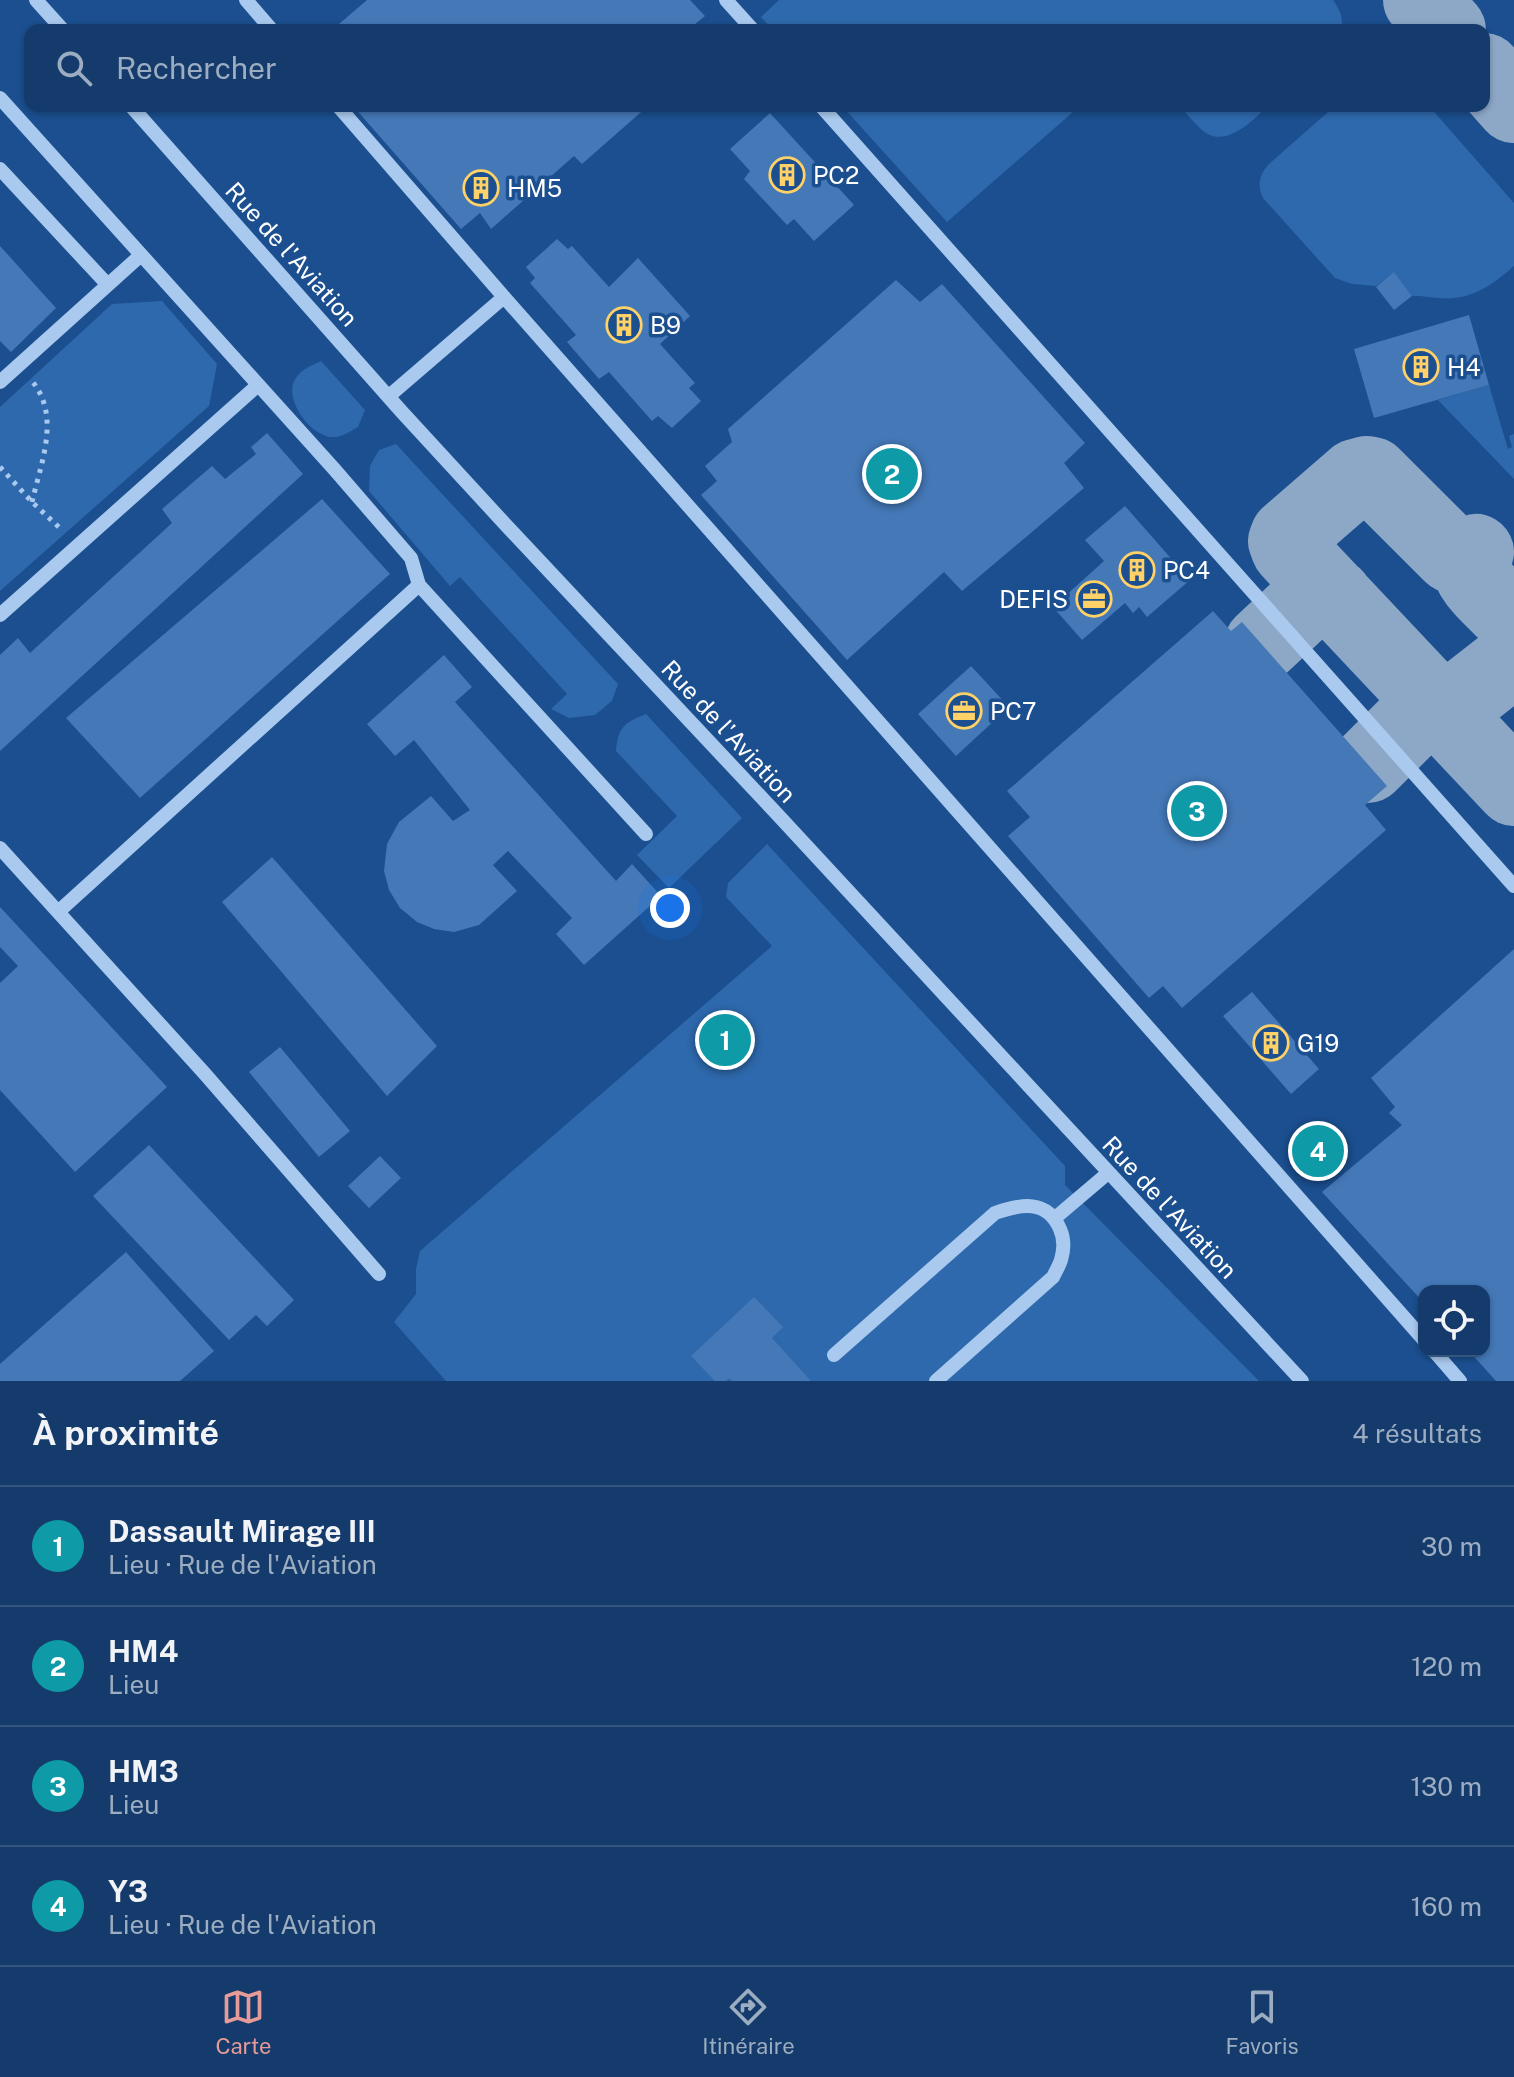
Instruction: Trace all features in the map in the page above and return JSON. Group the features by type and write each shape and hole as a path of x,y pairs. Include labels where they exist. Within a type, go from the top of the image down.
{"street":[{"path":"36,0 58,24"},
{"path":"246,0 267,24"},
{"path":"726,0 748,24"},
{"path":"0,98 411,558 419,585 646,834"},
{"name":"Rue de l'Aviation","path":"136,112 504,523 1302,1381"},
{"path":"343,112 1418,1333"},
{"path":"826,112 1514,886"},
{"path":"0,169 107,284"},
{"path":"0,382 141,255"},
{"path":"389,396 504,297"},
{"path":"0,615 258,385"},
{"path":"58,912 419,585"},
{"path":"0,848 205,1074 379,1274"},
{"path":"1055,1218 1108,1173"},
{"path":"834,1355 995,1213 1015,1206 1037,1207 1055,1218 1064,1237 1062,1259 1053,1277 936,1381"},
{"path":"1439,1357 1460,1381"}],"path":[{"path":"18,365 40,391 47,409 48,435 32,502"},
{"path":"0,467 78,545"}],"shaded area":[{"path":"779,0 1333,0 1342,22 767,24 761,17"},
{"path":"847,112 1073,112 947,222"},
{"path":"1186,112 1262,112 1229,135 1220,137 1202,130"},
{"path":"1328,112 1434,112 1514,203 1514,266 1480,291 1450,298 1412,296 1394,273 1376,286 1352,284 1335,278 1263,198 1261,176 1269,164"},
{"path":"162,301 217,364 209,406 0,591 0,407 112,304"},
{"path":"321,361 365,410 358,427 338,437 327,436 311,427 294,401 292,392 295,379"},
{"path":"1489,385 1508,449 1512,447 1509,436 1514,434 1514,479 1438,400"},
{"path":"396,444 618,684 612,701 595,715 569,718 551,709 567,694 460,577 450,586 369,491 370,466 379,450"},
{"path":"646,714 742,818 669,888 637,855 677,816 616,751 618,736 624,727"},
{"path":"767,844 1065,1166 1065,1185 1259,1381 446,1381 394,1322 416,1294 420,1251 772,946 726,897 728,883"}],"building":[{"path":"367,0 690,0 705,16 695,24 339,24"},
{"name":"HM5","path":"358,112 641,112 582,164 574,156 491,229 480,213 461,229"},
{"name":"PC2","path":"770,113 854,205 814,241 794,219 787,225 744,179 750,171 730,149"},
{"name":"B9","path":"557,239 568,249 572,246 609,287 638,258 690,316 660,344 695,383 689,388 701,401 672,428 658,416 652,421 609,372 599,379 567,342 576,335 530,283 535,278 526,267"},
{"path":"0,246 56,308 11,352 0,341"},
{"path":"1394,272 1412,296 1394,310 1376,287"},
{"path":"896,280 920,302 942,284 1085,443 1064,463 1084,488 962,591 944,572 847,660 701,495 717,481 705,466 732,442 728,429"},
{"name":"H4","path":"1469,315 1489,385 1374,418 1354,349"},
{"path":"267,433 303,474 0,751 0,655 18,638 30,653 172,523 162,509 212,466 225,479 256,454 251,447"},
{"path":"322,499 390,574 140,798 66,718"},
{"name":"PC4","path":"1125,506 1190,580 1147,617 1139,607 1133,613 1125,603 1082,640 1053,607 1104,561 1085,540"},
{"path":"1213,611 1231,631 1242,622 1387,786 1365,805 1386,830 1182,1008 1163,986 1149,998 1008,836 1030,817 1007,791"},
{"path":"444,655 472,687 455,702 616,881 632,864 661,896 584,965 556,934 572,918 508,851 493,865 517,891 479,925 454,932 434,929 417,922 400,908 389,890 384,871 387,844 399,822 431,796 453,821 470,810 414,740 395,756 367,724"},
{"name":"PC7","path":"971,666 1009,707 956,756 918,714"},
{"path":"272,857 437,1046 387,1096 222,902"},
{"path":"0,907 167,1087 75,1172 0,1090 0,983 18,966 0,947"},
{"path":"1514,949 1514,1381 1496,1381 1474,1357 1490,1357 1490,1285 1418,1285 1418,1296 1322,1192 1402,1125 1389,1113 1395,1107 1371,1078"},
{"name":"G19","path":"1252,992 1319,1069 1291,1094 1223,1016"},
{"path":"280,1047 350,1131 319,1157 249,1072"},
{"path":"1322,1124 1344,1148 1313,1177 1291,1153"},
{"path":"149,1145 294,1300 267,1326 256,1315 229,1340 93,1196"},
{"path":"380,1156 401,1178 369,1208 348,1186"},
{"path":"126,1252 214,1351 180,1381 0,1381 0,1364"},
{"path":"754,1297 783,1327 772,1338 811,1381 732,1381 729,1378 715,1381 691,1356"}],"taxiway":[{"path":"1421,0 1443,24"},
{"path":"1490,78 1514,105"},
{"path":"1514,620 1473,576 1471,566 1476,552 1466,556 1452,555 1372,475 1356,477 1286,541 1289,549 1514,788"},
{"path":"1262,644 1309,600 1318,595 1335,597"},
{"path":"1453,723 1449,716 1450,708 1514,658"},
{"path":"1368,765 1418,715 1427,711 1443,712"}],"place":[{"name":"PC2","path":"787,175"},
{"name":"HM5","path":"481,188"},
{"name":"B9","path":"624,325"},
{"name":"H4","path":"1421,367"},
{"name":"HM4","path":"892,474"},
{"name":"PC4","path":"1137,570"},
{"name":"DEFIS","path":"1094,599"},
{"name":"PC7","path":"964,711"},
{"name":"HM3","path":"1197,811"},
{"name":"Dassault Mirage III","path":"725,1040"},
{"name":"G19","path":"1271,1043"},
{"name":"Y3","path":"1318,1151"}]}
